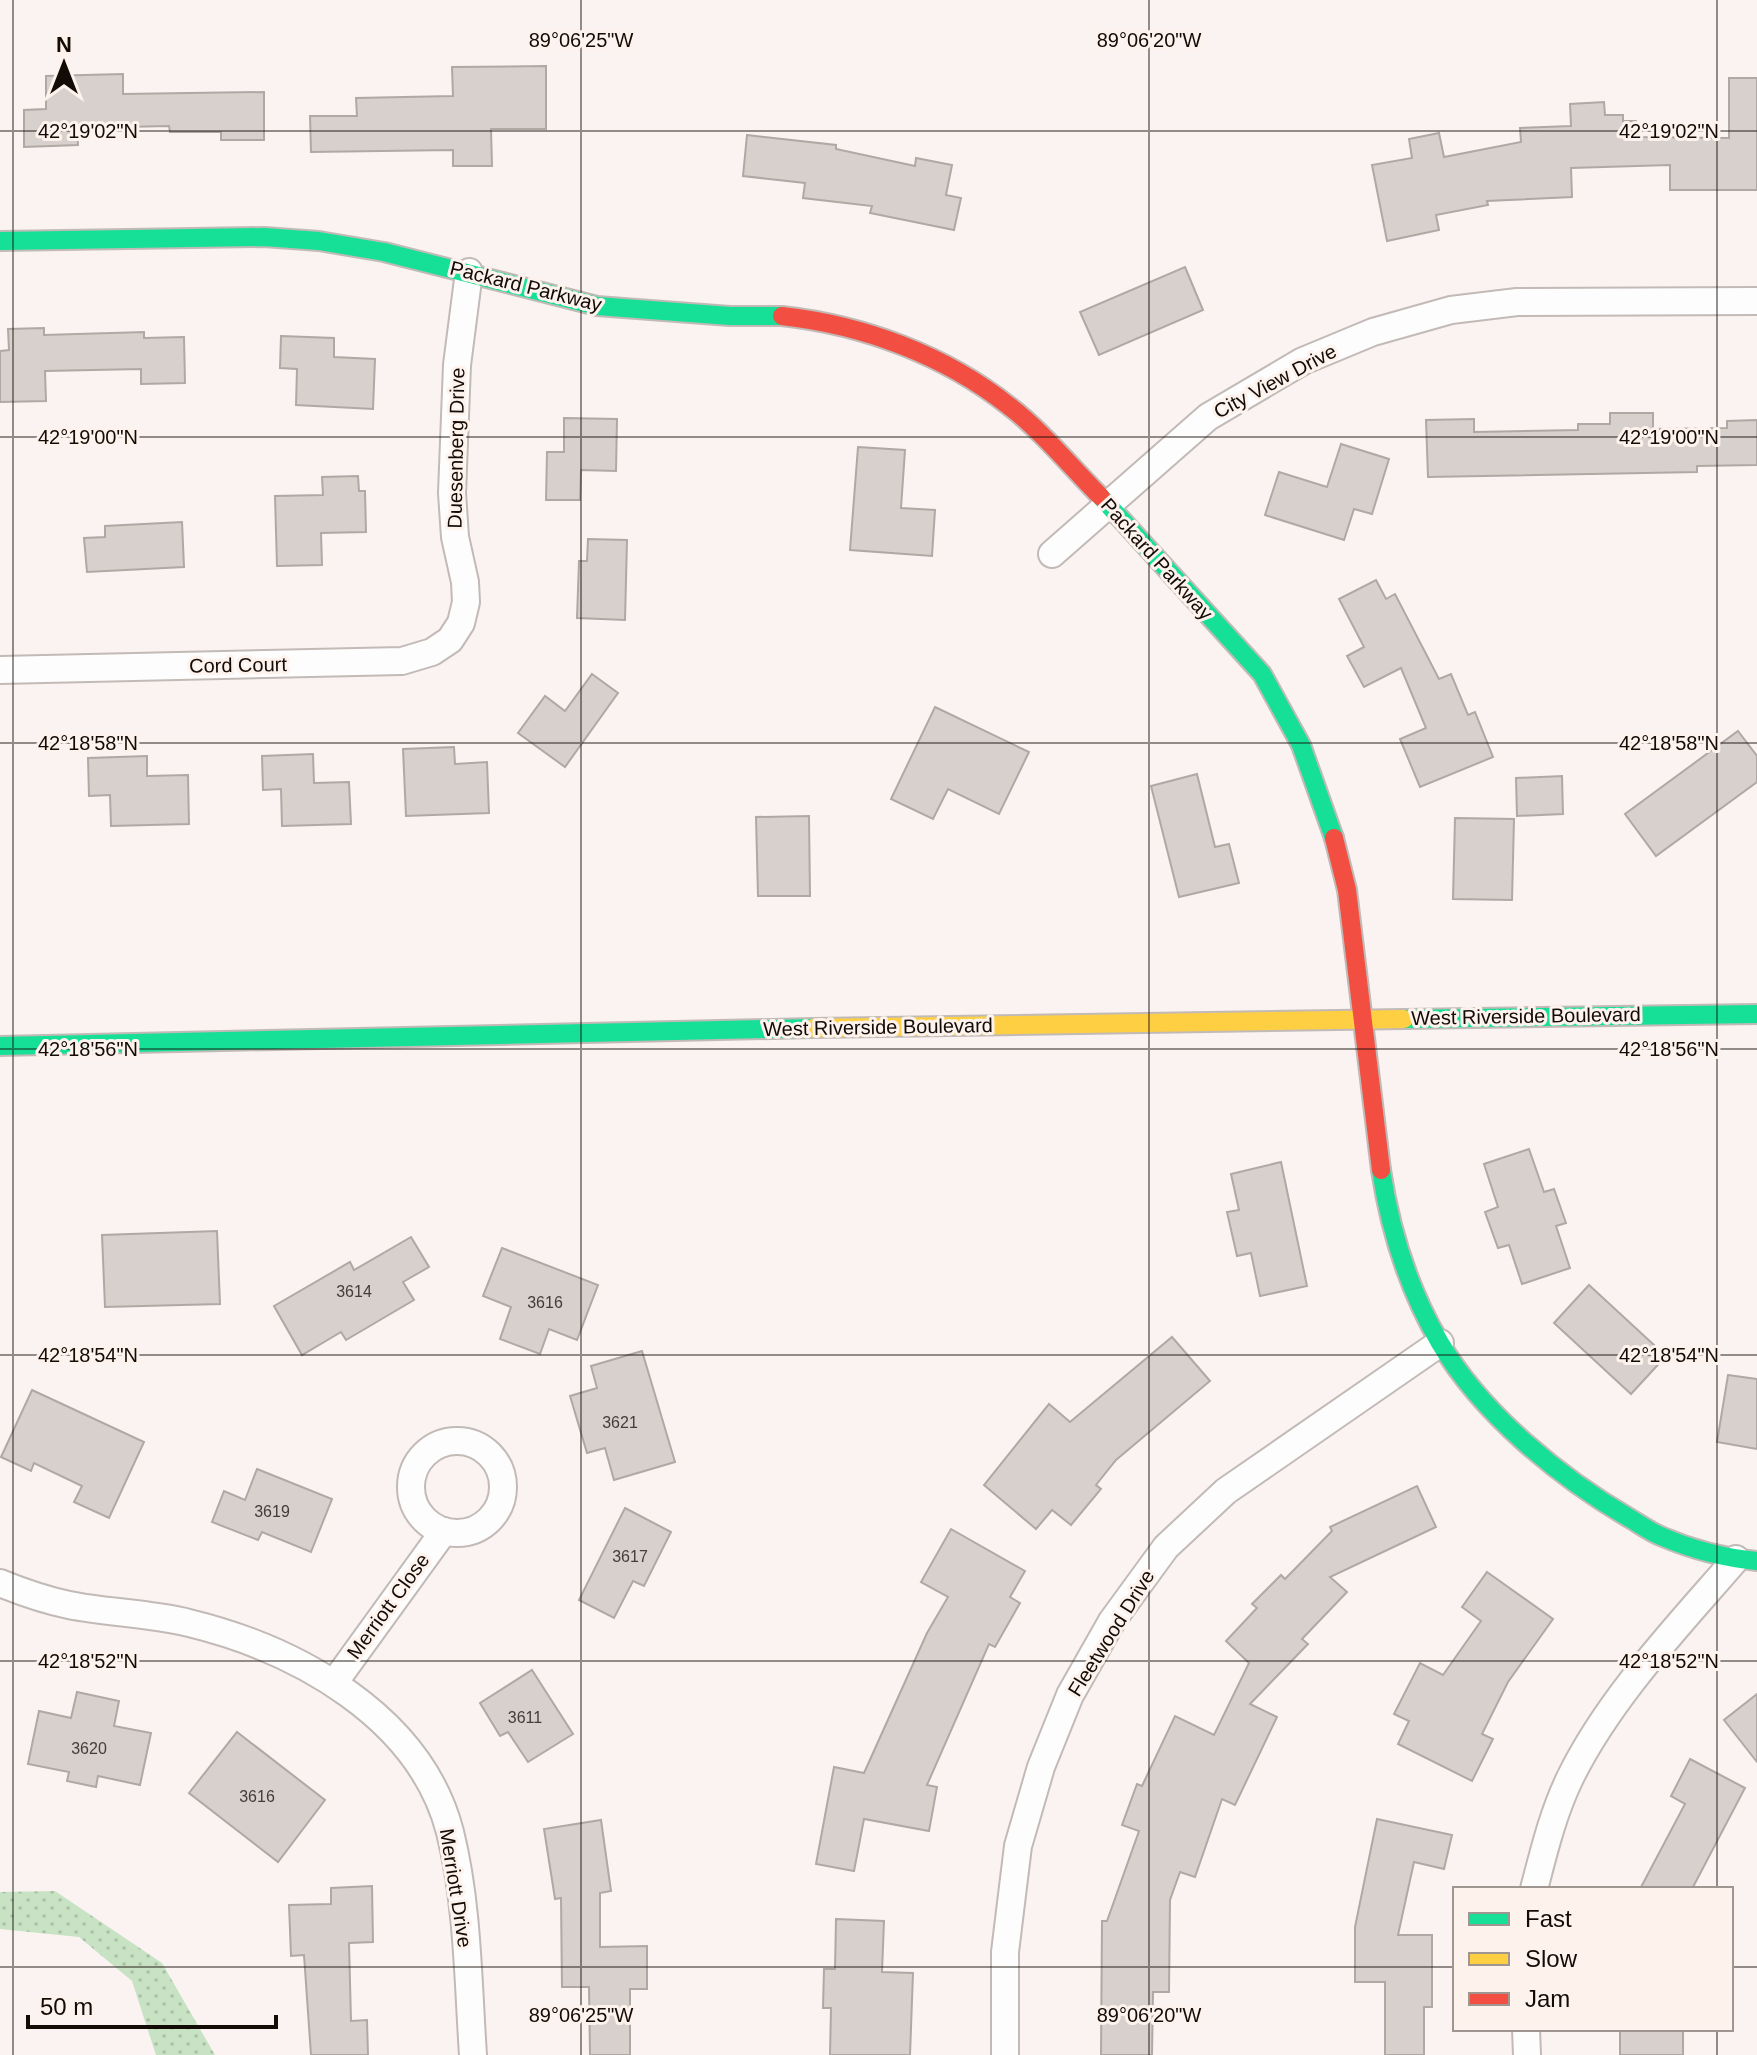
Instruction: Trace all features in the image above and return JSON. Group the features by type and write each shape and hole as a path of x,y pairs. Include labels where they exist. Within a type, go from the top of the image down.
{"street":[{"name":"Packard Parkway","path":"0,241 264,237 319,241 384,252 597,306 818,320 854,328 944,363 1010,406 1108,504 1262,674 1301,745 1330,820 1347,890 1388,1217 1414,1290 1440,1343 1475,1391 1528,1445 1600,1501 1662,1537 1746,1560"},
{"name":"Duesenberg Drive","path":"461,623 466,602 465,582 455,537 452,493 457,365 469,272"},
{"name":"City View Drive","path":"1052,554 1208,417 1303,361 1373,332 1451,310 1517,302 1757,301"},
{"name":"Cord Court","path":"0,670 402,661 432,652 450,640 461,623"},
{"name":"West Riverside Boulevard","path":"0,1046 554,1032 1757,1014"},
{"name":"Fleetwood Drive","path":"1005,2055 1005,1952 1018,1846 1041,1767 1070,1695 1112,1621 1166,1547 1226,1491 1440,1343"},
{"name":"Merriott Close","path":"334,1683 444,1531"},
{"path":"1535,1887 1549,1831 1570,1777 1603,1724 1641,1670 1746,1560"},
{"name":"Merriott Drive","path":"0,1583 68,1605 185,1622 237,1636 288,1657 334,1683 381,1719 410,1754 434,1791 450,1831 464,1929 473,2055"},
{"path":"1526,2031 1527,2055"}],"green space":[{"path":"55,1891 162,1963 215,2055 156,2055 132,1981 79,1937 0,1929 0,1892"}],"building":[{"path":"546,66 546,129 491,129 492,166 453,166 453,150 311,152 310,116 357,116 356,98 453,96 452,67"},
{"path":"123,74 123,94 264,92 264,140 221,140 221,132 170,132 169,126 77,128 78,145 24,147 24,110 46,109 46,76"},
{"path":"1729,78 1757,78 1757,190 1670,190 1670,165 1571,168 1572,197 1487,201 1488,205 1436,215 1439,230 1387,241 1372,165 1412,158 1409,139 1439,133 1444,157 1521,142 1520,128 1571,126 1570,104 1604,102 1605,115 1623,115 1623,121 1636,121 1637,137 1729,138"},
{"path":"747,135 836,145 836,149 915,166 916,158 952,165 946,195 961,198 954,230 870,213 872,206 803,198 805,183 743,176"},
{"path":"1185,267 1203,310 1099,355 1080,312"},
{"path":"44,328 44,335 144,332 144,338 184,337 185,383 141,384 141,369 45,371 46,401 0,402 0,351 9,350 8,329"},
{"path":"281,336 334,338 334,357 375,359 373,409 296,405 297,369 280,368"},
{"path":"1610,413 1653,413 1653,429 1727,428 1727,421 1757,420 1757,465 1697,466 1697,472 1428,477 1426,420 1474,419 1474,432 1578,430 1578,424 1610,424"},
{"path":"564,418 617,419 616,471 581,470 580,500 546,500 547,452 564,452"},
{"path":"1341,444 1389,459 1372,514 1354,509 1344,540 1265,515 1279,472 1327,487"},
{"path":"858,447 905,450 901,508 935,510 932,556 850,550"},
{"path":"358,476 359,491 365,491 366,532 321,533 322,565 277,566 275,496 323,495 322,477"},
{"path":"182,522 184,567 87,572 84,538 105,537 105,526"},
{"path":"588,539 627,540 625,620 577,618 579,561 587,561"},
{"path":"1376,580 1386,599 1395,594 1439,679 1451,674 1468,715 1475,712 1493,757 1420,787 1400,739 1426,728 1401,668 1364,687 1347,656 1364,647 1339,599"},
{"path":"592,674 618,693 565,767 518,733 545,696 565,711"},
{"path":"935,707 1029,752 999,814 948,789 933,819 891,799"},
{"path":"1738,731 1757,756 1757,782 1656,856 1625,814"},
{"path":"454,747 455,764 487,762 489,813 406,816 403,749"},
{"path":"313,754 314,783 349,782 351,824 282,826 281,789 263,790 262,756"},
{"path":"147,756 147,776 188,775 189,824 111,826 110,795 89,796 88,758"},
{"path":"1197,774 1215,847 1229,844 1239,883 1179,897 1151,786"},
{"path":"1562,776 1563,814 1517,816 1516,778"},
{"path":"809,816 810,896 758,896 756,817"},
{"path":"1455,818 1514,819 1512,900 1453,899"},
{"path":"1529,1149 1544,1192 1554,1189 1566,1223 1556,1226 1570,1268 1522,1284 1509,1245 1498,1248 1485,1212 1498,1207 1484,1164"},
{"path":"1281,1162 1307,1286 1260,1296 1251,1253 1237,1256 1227,1212 1239,1210 1231,1174"},
{"path":"217,1231 220,1304 105,1307 102,1235"},
{"path":"411,1237 429,1267 403,1282 414,1300 346,1340 341,1332 302,1355 274,1306 350,1262 354,1270"},
{"path":"502,1248 598,1285 577,1340 549,1329 540,1354 500,1339 511,1307 483,1296"},
{"path":"1589,1285 1666,1356 1631,1394 1554,1323"},
{"path":"1172,1337 1210,1381 1116,1460 1096,1485 1101,1489 1071,1525 1052,1510 1036,1529 984,1485 1049,1404 1070,1422"},
{"path":"642,1351 675,1462 614,1480 605,1448 587,1453 570,1396 597,1388 591,1366"},
{"path":"1728,1375 1757,1379 1757,1449 1717,1442"},
{"path":"32,1390 144,1442 109,1518 74,1502 82,1486 34,1463 31,1471 1,1457"},
{"path":"257,1469 332,1499 311,1552 262,1532 258,1540 212,1522 224,1491 245,1500"},
{"path":"1417,1486 1436,1527 1330,1577 1347,1592 1302,1639 1308,1644 1250,1704 1277,1717 1235,1805 1222,1799 1195,1877 1180,1872 1170,1900 1169,1992 1153,1992 1152,2055 1101,2055 1102,1921 1107,1921 1139,1831 1122,1825 1137,1784 1142,1786 1175,1716 1214,1735 1249,1663 1226,1641 1257,1608 1252,1604 1281,1575 1285,1579 1332,1531 1330,1527"},
{"path":"625,1508 671,1532 644,1586 633,1581 614,1618 579,1600"},
{"path":"951,1529 1025,1571 1010,1597 1020,1603 995,1647 989,1644 927,1785 937,1787 929,1831 864,1819 854,1871 816,1864 834,1767 864,1773 927,1633 948,1597 921,1582"},
{"path":"1487,1572 1553,1619 1508,1682 1482,1734 1493,1739 1472,1781 1398,1744 1409,1721 1394,1714 1420,1663 1443,1675 1481,1621 1462,1607"},
{"path":"532,1670 573,1734 528,1762 508,1732 500,1736 480,1703"},
{"path":"77,1692 119,1701 114,1726 151,1733 140,1785 98,1776 96,1787 67,1781 69,1772 28,1764 39,1711 71,1718"},
{"path":"1757,1694 1757,1762 1724,1720"},
{"path":"237,1732 325,1800 278,1862 189,1793"},
{"path":"1690,1759 1745,1788 1693,1887 1641,1887 1685,1804 1671,1796"},
{"path":"1377,1819 1452,1835 1444,1869 1414,1862 1398,1935 1432,1935 1432,2007 1424,2007 1424,2055 1385,2055 1385,1982 1355,1982 1355,1927"},
{"path":"601,1820 611,1891 600,1893 600,1947 647,1946 647,1989 630,1989 630,2055 590,2055 589,1987 562,1987 561,1898 555,1899 544,1829"},
{"path":"372,1886 373,1942 349,1943 351,2021 367,2020 368,2055 311,2055 304,1955 291,1956 289,1905 331,1904 331,1888"},
{"path":"836,1919 884,1921 882,1972 913,1973 910,2055 830,2055 831,2008 823,2008 824,1969 835,1969"},
{"path":"1620,2031 1683,2031 1683,2055 1620,2055"}],"traffic: fast":[{"path":"0,241 264,237 319,241 384,252 597,306 730,316 782,316"},
{"path":"1101,497 1262,674 1301,745 1334,838"},
{"path":"1404,1019 1757,1014"},
{"path":"0,1046 813,1028"},
{"path":"1381,1170 1395,1237 1429,1323 1457,1369 1500,1419 1550,1464 1604,1503 1651,1531 1697,1549 1757,1561"}],"traffic: slow":[{"path":"813,1028 1404,1019"}],"traffic: jam":[{"path":"782,316 873,335 930,357 958,372 1021,416 1101,497"},
{"path":"1334,838 1347,890 1381,1170"}]}
